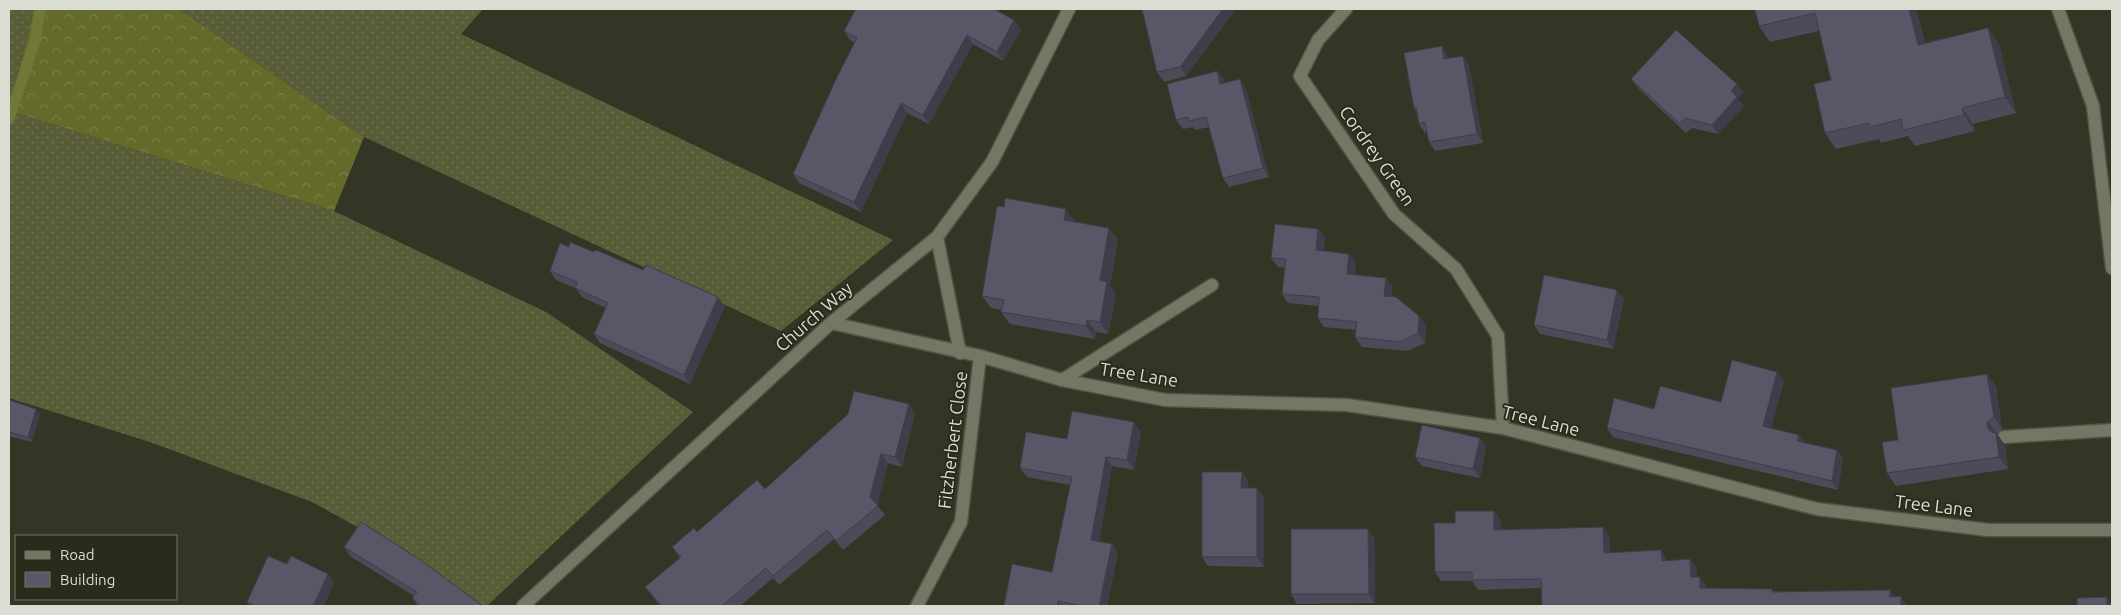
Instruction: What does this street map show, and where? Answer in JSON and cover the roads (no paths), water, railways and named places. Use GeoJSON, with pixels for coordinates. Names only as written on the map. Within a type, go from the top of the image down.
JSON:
{"type":"FeatureCollection","features":[{"type":"Feature","properties":{"kind":"street","name":"Church Way"},"geometry":{"type":"LineString","coordinates":[[524,606],[831,323],[937,237],[992,162],[1069,9]]}},
{"type":"Feature","properties":{"kind":"street","name":"Cordrey Green"},"geometry":{"type":"LineString","coordinates":[[1346,9],[1318,40],[1300,76],[1394,214],[1456,269],[1498,336],[1503,428]]}},
{"type":"Feature","properties":{"kind":"street"},"geometry":{"type":"LineString","coordinates":[[2058,9],[2093,106],[2112,268]]}},
{"type":"Feature","properties":{"kind":"street"},"geometry":{"type":"LineString","coordinates":[[937,237],[960,353]]}},
{"type":"Feature","properties":{"kind":"street"},"geometry":{"type":"LineString","coordinates":[[1062,380],[1212,285]]}},
{"type":"Feature","properties":{"kind":"street","name":"Tree Lane"},"geometry":{"type":"LineString","coordinates":[[831,323],[980,356],[1062,380],[1165,400],[1347,405],[1503,428],[1817,509],[1988,530],[2112,530]]}},
{"type":"Feature","properties":{"kind":"street","name":"Fitzherbert Close"},"geometry":{"type":"LineString","coordinates":[[917,606],[961,522],[980,356]]}},
{"type":"Feature","properties":{"kind":"street"},"geometry":{"type":"LineString","coordinates":[[2004,437],[2112,430]]}},
{"type":"Feature","properties":{"kind":"waterway"},"geometry":{"type":"LineString","coordinates":[[9,119],[35,41],[40,9]]}}]}
